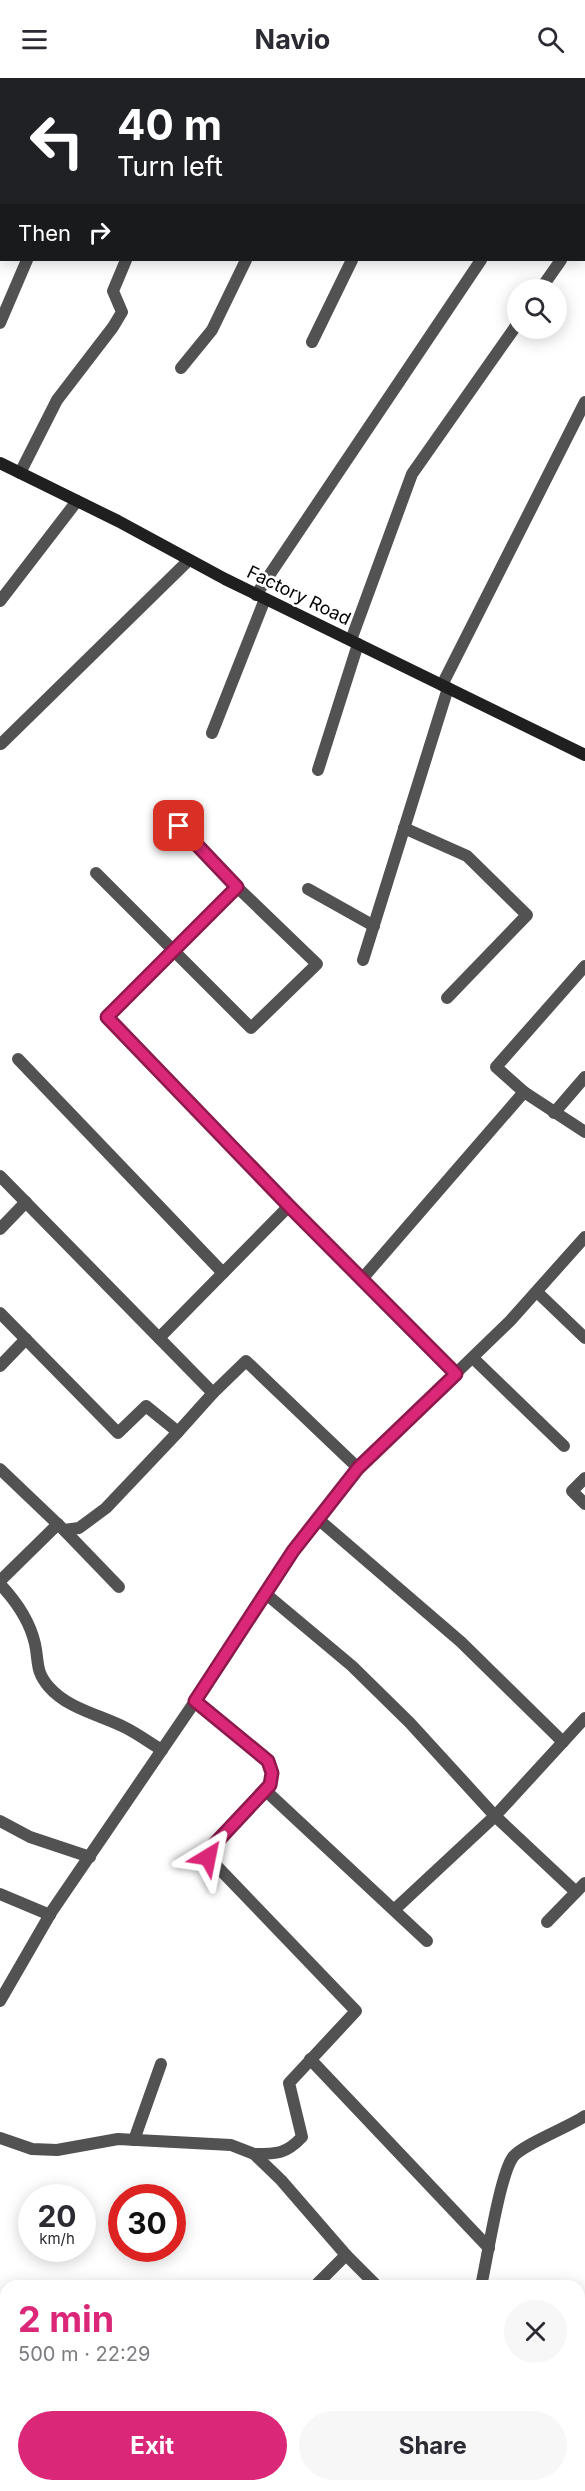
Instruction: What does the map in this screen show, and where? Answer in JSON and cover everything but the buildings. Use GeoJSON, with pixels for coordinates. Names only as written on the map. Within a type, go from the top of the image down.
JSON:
{"type":"FeatureCollection","features":[{"type":"Feature","properties":{"kind":"main road","name":"Factory Road"},"geometry":{"type":"LineString","coordinates":[[0,463],[261,597],[585,755]]}},
{"type":"Feature","properties":{"kind":"street"},"geometry":{"type":"LineString","coordinates":[[0,323],[27,261]]}},
{"type":"Feature","properties":{"kind":"street"},"geometry":{"type":"LineString","coordinates":[[20,473],[57,400],[122,312],[113,291],[126,261]]}},
{"type":"Feature","properties":{"kind":"street"},"geometry":{"type":"LineString","coordinates":[[181,368],[212,330],[246,261]]}},
{"type":"Feature","properties":{"kind":"street"},"geometry":{"type":"LineString","coordinates":[[312,342],[352,261]]}},
{"type":"Feature","properties":{"kind":"street"},"geometry":{"type":"LineString","coordinates":[[212,733],[261,597],[480,261]]}},
{"type":"Feature","properties":{"kind":"street"},"geometry":{"type":"LineString","coordinates":[[548,279],[560,261]]}},
{"type":"Feature","properties":{"kind":"street"},"geometry":{"type":"LineString","coordinates":[[318,770],[354,642],[412,474],[507,339]]}},
{"type":"Feature","properties":{"kind":"street"},"geometry":{"type":"LineString","coordinates":[[363,960],[445,686],[585,402]]}},
{"type":"Feature","properties":{"kind":"street"},"geometry":{"type":"LineString","coordinates":[[0,601],[77,501]]}},
{"type":"Feature","properties":{"kind":"street"},"geometry":{"type":"LineString","coordinates":[[1,744],[189,560]]}},
{"type":"Feature","properties":{"kind":"street"},"geometry":{"type":"LineString","coordinates":[[96,873],[251,1028],[317,964],[237,887],[179,826]]}},
{"type":"Feature","properties":{"kind":"street"},"geometry":{"type":"LineString","coordinates":[[404,828],[467,856],[527,915],[447,998]]}},
{"type":"Feature","properties":{"kind":"street"},"geometry":{"type":"LineString","coordinates":[[237,887],[107,1017],[289,1206],[456,1374]]}},
{"type":"Feature","properties":{"kind":"street"},"geometry":{"type":"LineString","coordinates":[[308,888],[374,927]]}},
{"type":"Feature","properties":{"kind":"street"},"geometry":{"type":"LineString","coordinates":[[585,966],[496,1066],[524,1092],[585,1132]]}},
{"type":"Feature","properties":{"kind":"street"},"geometry":{"type":"LineString","coordinates":[[18,1059],[223,1272]]}},
{"type":"Feature","properties":{"kind":"street"},"geometry":{"type":"LineString","coordinates":[[554,1113],[585,1077]]}},
{"type":"Feature","properties":{"kind":"street"},"geometry":{"type":"LineString","coordinates":[[362,1279],[524,1092]]}},
{"type":"Feature","properties":{"kind":"street"},"geometry":{"type":"LineString","coordinates":[[0,1176],[213,1393]]}},
{"type":"Feature","properties":{"kind":"street"},"geometry":{"type":"LineString","coordinates":[[0,1230],[26,1202]]}},
{"type":"Feature","properties":{"kind":"street"},"geometry":{"type":"LineString","coordinates":[[159,1338],[289,1206]]}},
{"type":"Feature","properties":{"kind":"street"},"geometry":{"type":"LineString","coordinates":[[0,2001],[50,1915],[293,1551],[358,1468],[473,1358],[537,1292],[585,1237]]}},
{"type":"Feature","properties":{"kind":"street"},"geometry":{"type":"LineString","coordinates":[[537,1292],[585,1338]]}},
{"type":"Feature","properties":{"kind":"street"},"geometry":{"type":"LineString","coordinates":[[0,1313],[118,1432],[146,1406],[178,1432]]}},
{"type":"Feature","properties":{"kind":"street"},"geometry":{"type":"LineString","coordinates":[[0,1366],[26,1339]]}},
{"type":"Feature","properties":{"kind":"street"},"geometry":{"type":"LineString","coordinates":[[473,1358],[564,1446]]}},
{"type":"Feature","properties":{"kind":"street"},"geometry":{"type":"LineString","coordinates":[[162,1750],[128,1729],[69,1704],[49,1688],[37,1669],[35,1643],[24,1616],[15,1600],[0,1583],[61,1527],[80,1528],[106,1508],[213,1393],[246,1361],[358,1468]]}},
{"type":"Feature","properties":{"kind":"street"},"geometry":{"type":"LineString","coordinates":[[0,1469],[119,1587]]}},
{"type":"Feature","properties":{"kind":"street"},"geometry":{"type":"LineString","coordinates":[[585,1478],[572,1491],[585,1504]]}},
{"type":"Feature","properties":{"kind":"street"},"geometry":{"type":"LineString","coordinates":[[318,1519],[461,1642],[563,1742]]}},
{"type":"Feature","properties":{"kind":"street"},"geometry":{"type":"LineString","coordinates":[[266,1594],[352,1666],[410,1723],[495,1816],[581,1887],[547,1922]]}},
{"type":"Feature","properties":{"kind":"street"},"geometry":{"type":"LineString","coordinates":[[0,2138],[32,2149],[57,2150],[118,2139],[231,2145],[254,2154],[279,2154],[294,2146],[302,2137],[289,2083],[356,2011],[208,1857],[211,1848],[270,1785],[272,1773],[268,1761],[195,1701]]}},
{"type":"Feature","properties":{"kind":"street"},"geometry":{"type":"LineString","coordinates":[[394,1910],[495,1816],[585,1718]]}},
{"type":"Feature","properties":{"kind":"street"},"geometry":{"type":"LineString","coordinates":[[265,1790],[427,1941]]}},
{"type":"Feature","properties":{"kind":"street"},"geometry":{"type":"LineString","coordinates":[[0,1821],[30,1837],[90,1857]]}},
{"type":"Feature","properties":{"kind":"street"},"geometry":{"type":"LineString","coordinates":[[0,1894],[50,1915]]}},
{"type":"Feature","properties":{"kind":"street"},"geometry":{"type":"LineString","coordinates":[[310,2060],[489,2248]]}},
{"type":"Feature","properties":{"kind":"street"},"geometry":{"type":"LineString","coordinates":[[134,2140],[161,2064]]}},
{"type":"Feature","properties":{"kind":"street"},"geometry":{"type":"LineString","coordinates":[[482,2280],[503,2181],[513,2156],[585,2116]]}},
{"type":"Feature","properties":{"kind":"street"},"geometry":{"type":"LineString","coordinates":[[254,2154],[281,2180],[370,2280]]}},
{"type":"Feature","properties":{"kind":"street"},"geometry":{"type":"LineString","coordinates":[[321,2280],[346,2255]]}},
{"type":"Feature","properties":{"kind":"route"},"geometry":{"type":"LineString","coordinates":[[179,826],[237,887],[107,1017],[289,1206],[456,1374],[358,1468],[293,1551],[195,1701],[268,1761],[272,1773],[270,1785],[211,1848],[208,1857]]}}]}
